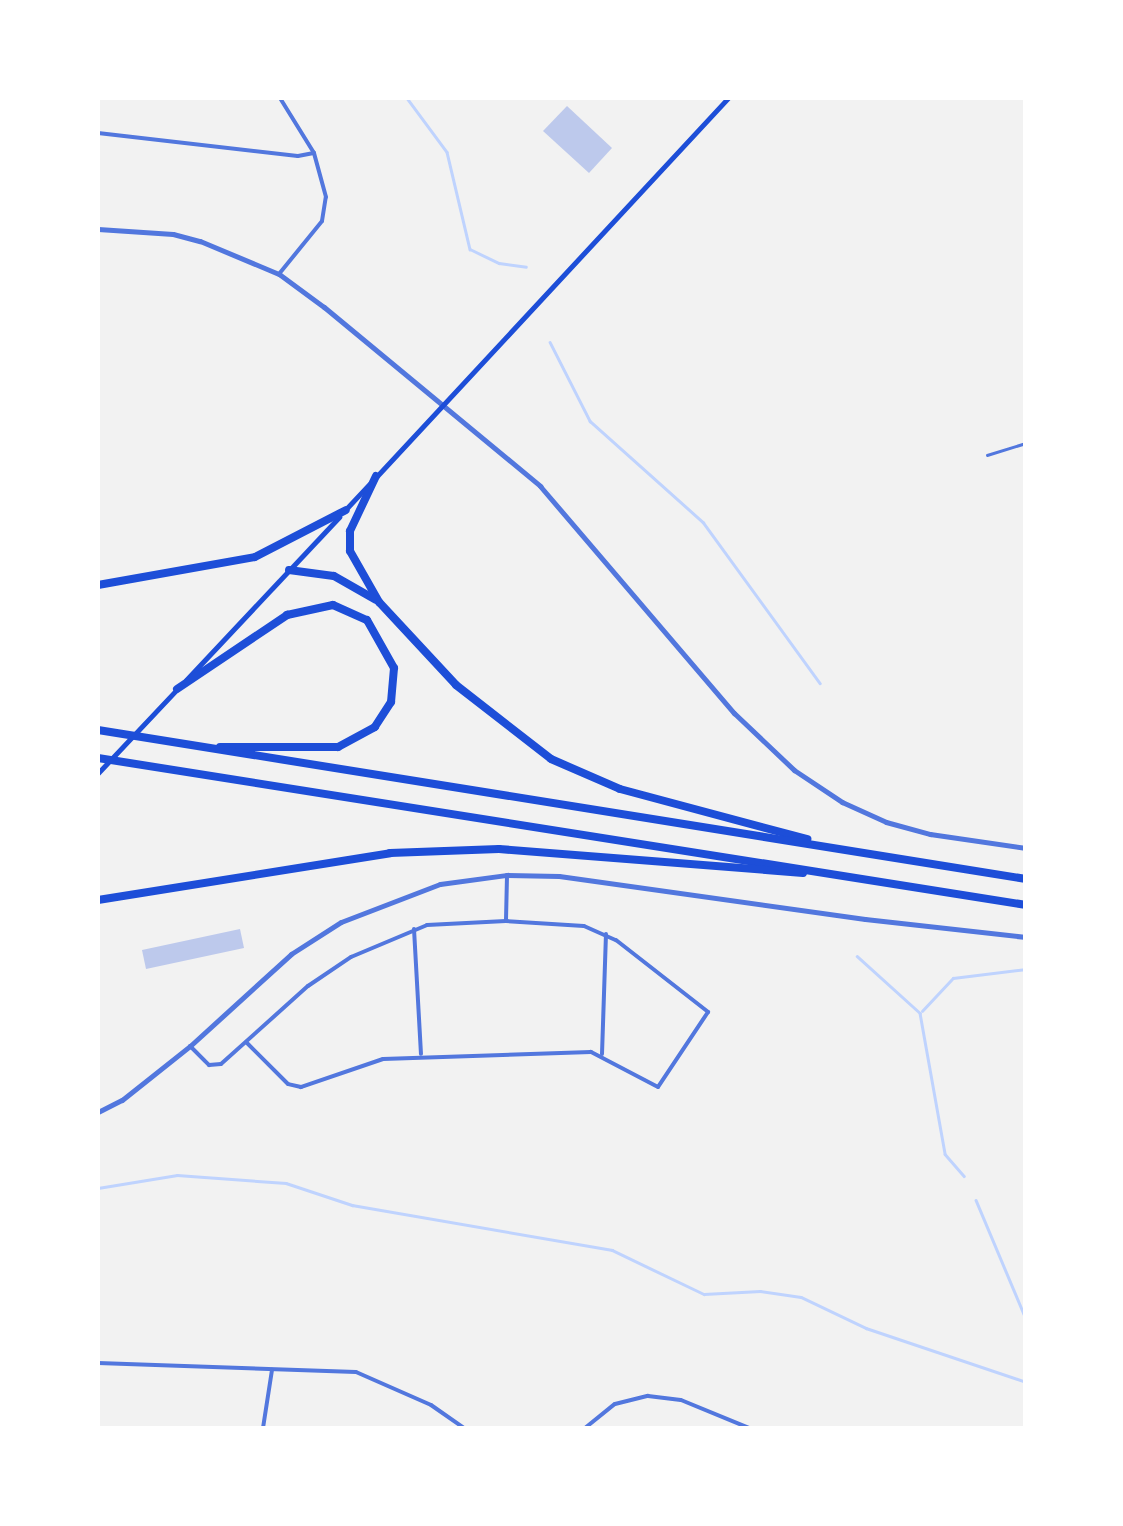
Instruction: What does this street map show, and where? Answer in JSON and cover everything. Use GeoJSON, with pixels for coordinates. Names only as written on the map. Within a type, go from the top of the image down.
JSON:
{"type":"FeatureCollection","features":[{"type":"Feature","properties":{"kind":"highway"},"geometry":{"type":"LineString","coordinates":[[376,476],[350,531],[350,551],[380,602],[456,686],[551,759],[620,790],[845,850]]}},
{"type":"Feature","properties":{"kind":"highway"},"geometry":{"type":"LineString","coordinates":[[98,585],[255,556],[346,510]]}},
{"type":"Feature","properties":{"kind":"highway"},"geometry":{"type":"LineString","coordinates":[[289,570],[334,576],[380,602]]}},
{"type":"Feature","properties":{"kind":"highway"},"geometry":{"type":"LineString","coordinates":[[177,689],[287,615],[333,604],[366,620],[394,668],[391,702],[375,727],[338,747],[197,747]]}},
{"type":"Feature","properties":{"kind":"highway"},"geometry":{"type":"LineString","coordinates":[[98,730],[1026,878]]}},
{"type":"Feature","properties":{"kind":"highway"},"geometry":{"type":"LineString","coordinates":[[98,758],[1026,905]]}},
{"type":"Feature","properties":{"kind":"highway"},"geometry":{"type":"LineString","coordinates":[[98,900],[390,853],[499,850],[848,876]]}},
{"type":"Feature","properties":{"kind":"main road"},"geometry":{"type":"LineString","coordinates":[[98,773],[728,98]]}},
{"type":"Feature","properties":{"kind":"street"},"geometry":{"type":"LineString","coordinates":[[279,274],[322,220],[326,197],[314,153],[280,98]]}},
{"type":"Feature","properties":{"kind":"street"},"geometry":{"type":"LineString","coordinates":[[98,134],[298,156],[314,153]]}},
{"type":"Feature","properties":{"kind":"street"},"geometry":{"type":"LineString","coordinates":[[98,229],[173,234],[238,254],[279,274],[445,402],[540,486],[734,713],[794,770],[842,802],[886,822],[1026,848]]}},
{"type":"Feature","properties":{"kind":"street"},"geometry":{"type":"LineString","coordinates":[[506,921],[507,875]]}},
{"type":"Feature","properties":{"kind":"street"},"geometry":{"type":"LineString","coordinates":[[98,1112],[122,1100],[190,1046],[291,954],[341,922],[440,884],[507,875],[559,876],[866,920],[1026,936]]}},
{"type":"Feature","properties":{"kind":"street"},"geometry":{"type":"LineString","coordinates":[[190,1046],[210,1065],[221,1064],[308,986],[350,957],[414,928],[506,921],[584,926],[606,934],[704,1006],[708,1016],[658,1087],[602,1054],[421,1054],[383,1058],[301,1087],[288,1084],[246,1042]]}},
{"type":"Feature","properties":{"kind":"street"},"geometry":{"type":"LineString","coordinates":[[414,928],[421,1054]]}},
{"type":"Feature","properties":{"kind":"street"},"geometry":{"type":"LineString","coordinates":[[602,1054],[606,934]]}},
{"type":"Feature","properties":{"kind":"street"},"geometry":{"type":"LineString","coordinates":[[98,1363],[366,1374],[431,1405],[464,1428]]}},
{"type":"Feature","properties":{"kind":"street"},"geometry":{"type":"LineString","coordinates":[[264,1428],[272,1370]]}},
{"type":"Feature","properties":{"kind":"street"},"geometry":{"type":"LineString","coordinates":[[585,1428],[615,1404],[648,1396],[681,1400],[750,1428]]}},
{"type":"Feature","properties":{"kind":"lane"},"geometry":{"type":"LineString","coordinates":[[987,455],[1026,443]]}},
{"type":"Feature","properties":{"kind":"building"},"geometry":{"type":"Polygon","coordinates":[[[567,106],[612,148],[589,173],[543,131],[567,106]]]}},
{"type":"Feature","properties":{"kind":"building"},"geometry":{"type":"Polygon","coordinates":[[[240,929],[244,948],[146,969],[142,950],[240,929]]]}},
{"type":"Feature","properties":{"kind":"waterway"},"geometry":{"type":"LineString","coordinates":[[407,98],[447,152],[470,249],[499,263],[526,267]]}},
{"type":"Feature","properties":{"kind":"waterway"},"geometry":{"type":"LineString","coordinates":[[550,342],[590,421],[703,522],[820,683]]}},
{"type":"Feature","properties":{"kind":"waterway"},"geometry":{"type":"LineString","coordinates":[[857,956],[920,1013],[945,1154],[964,1176]]}},
{"type":"Feature","properties":{"kind":"waterway"},"geometry":{"type":"LineString","coordinates":[[922,1011],[953,978],[1026,969]]}},
{"type":"Feature","properties":{"kind":"waterway"},"geometry":{"type":"LineString","coordinates":[[98,1188],[177,1175],[286,1183],[352,1205],[612,1250],[704,1294],[760,1291],[801,1297],[866,1328],[1026,1382]]}},
{"type":"Feature","properties":{"kind":"waterway"},"geometry":{"type":"LineString","coordinates":[[976,1200],[1026,1319]]}}]}
